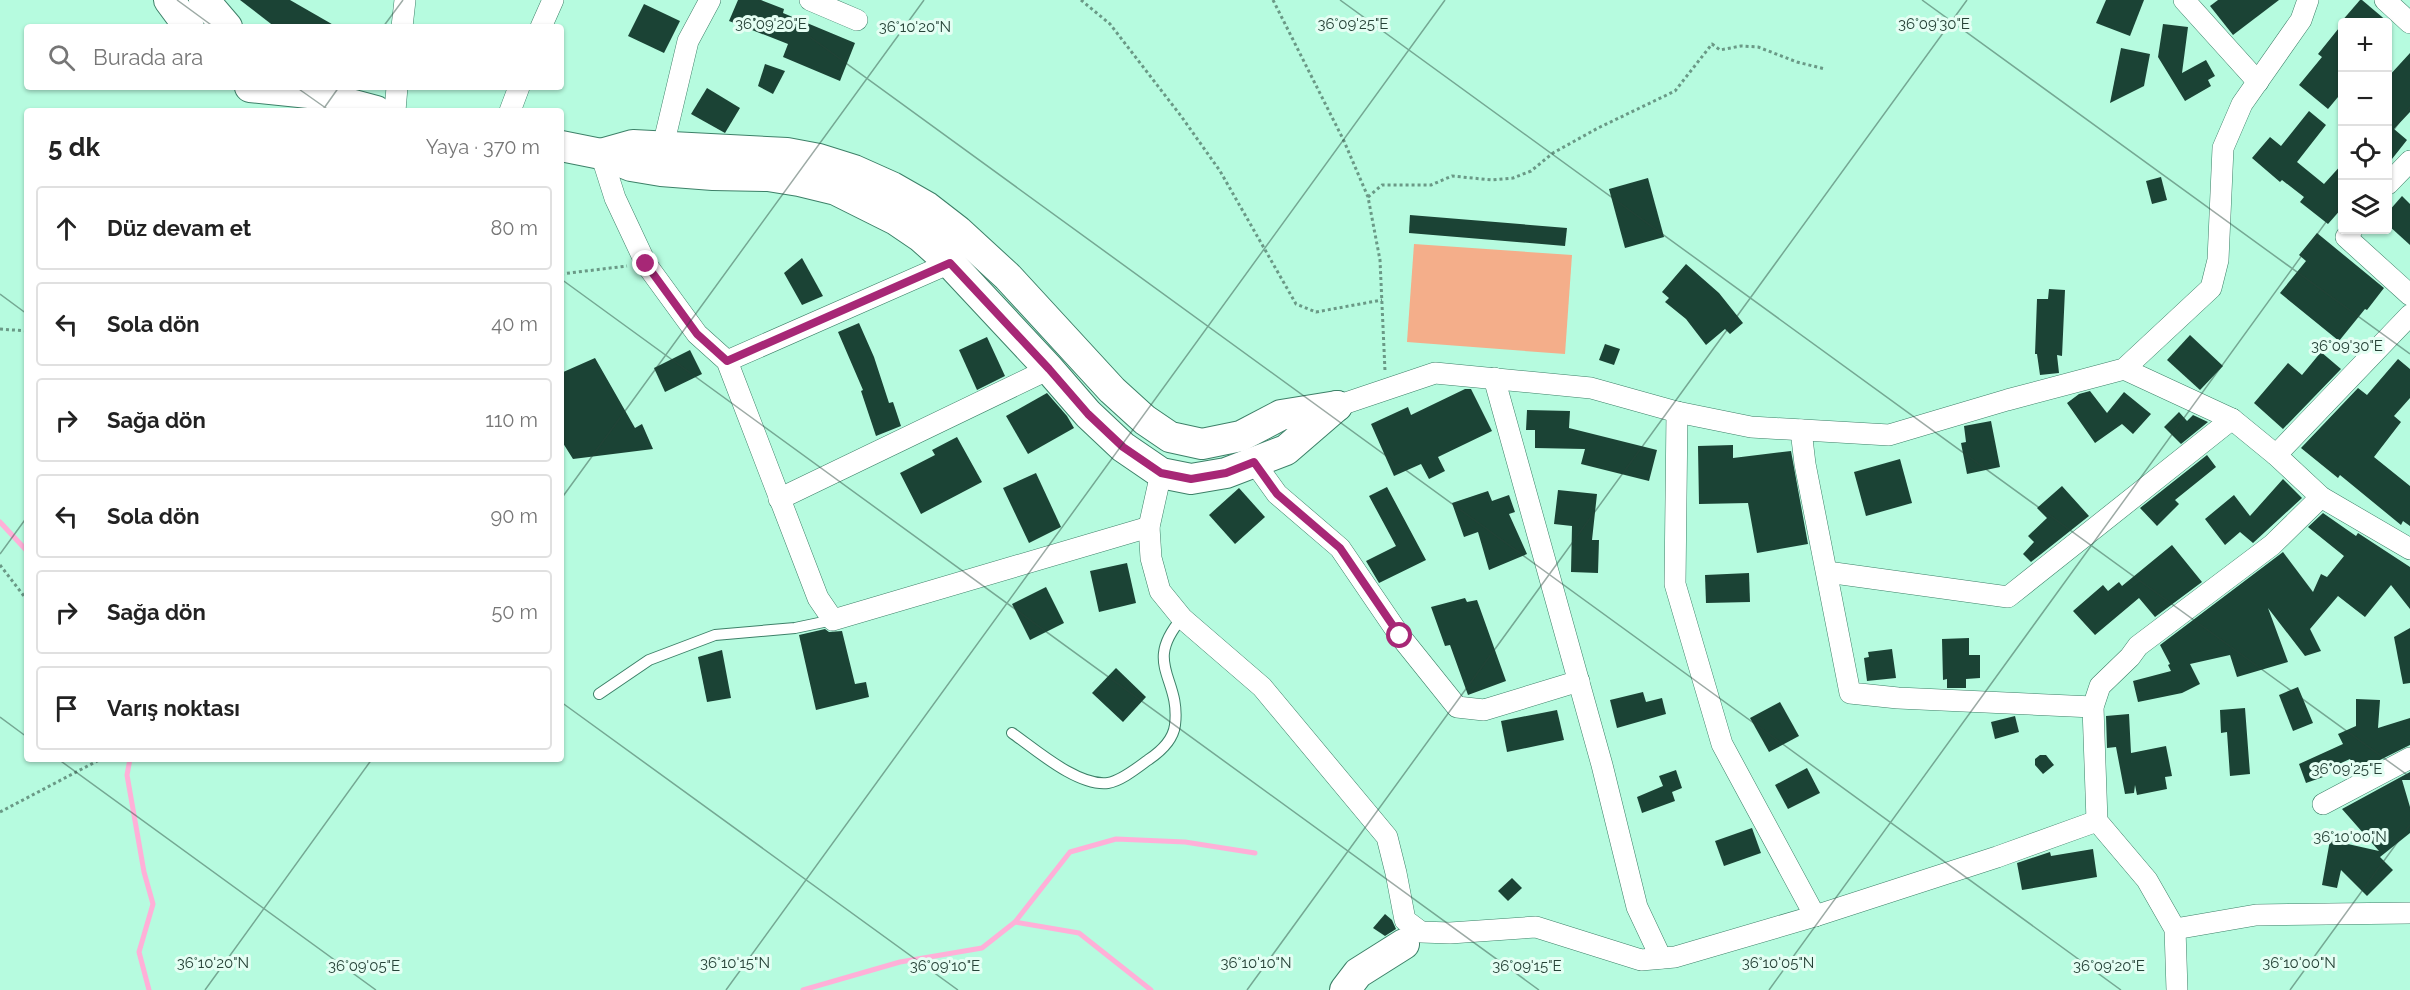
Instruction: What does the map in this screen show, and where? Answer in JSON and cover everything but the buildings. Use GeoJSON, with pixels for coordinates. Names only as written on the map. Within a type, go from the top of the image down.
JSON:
{"type":"FeatureCollection","features":[{"type":"Feature","properties":{"kind":"street"},"geometry":{"type":"LineString","coordinates":[[169,0],[187,24]]}},
{"type":"Feature","properties":{"kind":"street"},"geometry":{"type":"LineString","coordinates":[[204,0],[224,24]]}},
{"type":"Feature","properties":{"kind":"street"},"geometry":{"type":"LineString","coordinates":[[402,24],[405,0]]}},
{"type":"Feature","properties":{"kind":"street"},"geometry":{"type":"LineString","coordinates":[[542,24],[553,0]]}},
{"type":"Feature","properties":{"kind":"street"},"geometry":{"type":"LineString","coordinates":[[662,159],[688,41],[710,0]]}},
{"type":"Feature","properties":{"kind":"street"},"geometry":{"type":"LineString","coordinates":[[810,0],[857,20]]}},
{"type":"Feature","properties":{"kind":"street"},"geometry":{"type":"LineString","coordinates":[[2184,0],[2258,82]]}},
{"type":"Feature","properties":{"kind":"street"},"geometry":{"type":"LineString","coordinates":[[564,147],[601,154],[631,166],[662,159],[787,153],[819,159],[854,170],[892,187],[927,207],[958,231],[1008,277],[1112,390],[1145,420],[1170,437],[1202,444],[1242,436],[1281,415],[1336,406],[1435,373],[1591,388],[1677,412],[1751,427],[1889,435],[2124,369],[2211,288],[2218,260],[2223,148],[2241,104],[2301,20],[2308,0]]}},
{"type":"Feature","properties":{"kind":"street"},"geometry":{"type":"LineString","coordinates":[[2385,0],[2410,23]]}},
{"type":"Feature","properties":{"kind":"street"},"geometry":{"type":"LineString","coordinates":[[305,90],[366,108]]}},
{"type":"Feature","properties":{"kind":"street"},"geometry":{"type":"LineString","coordinates":[[395,108],[397,90]]}},
{"type":"Feature","properties":{"kind":"street"},"geometry":{"type":"LineString","coordinates":[[511,108],[518,90]]}},
{"type":"Feature","properties":{"kind":"street"},"geometry":{"type":"LineString","coordinates":[[601,154],[615,198],[646,264],[697,334],[727,361],[818,598],[833,620],[1149,527]]}},
{"type":"Feature","properties":{"kind":"street"},"geometry":{"type":"LineString","coordinates":[[662,159],[713,175],[768,176],[836,190],[896,220],[921,237],[950,263],[1088,414],[1123,447],[1161,473],[1191,479],[1226,473],[1286,450],[1336,406]]}},
{"type":"Feature","properties":{"kind":"street"},"geometry":{"type":"LineString","coordinates":[[2392,180],[2410,160]]}},
{"type":"Feature","properties":{"kind":"street"},"geometry":{"type":"LineString","coordinates":[[2349,234],[2346,237],[2410,295]]}},
{"type":"Feature","properties":{"kind":"street"},"geometry":{"type":"LineString","coordinates":[[727,361],[950,263]]}},
{"type":"Feature","properties":{"kind":"street"},"geometry":{"type":"LineString","coordinates":[[2276,455],[2410,315]]}},
{"type":"Feature","properties":{"kind":"street"},"geometry":{"type":"LineString","coordinates":[[779,499],[1049,369]]}},
{"type":"Feature","properties":{"kind":"street"},"geometry":{"type":"LineString","coordinates":[[2124,369],[2232,419],[2276,455],[2321,497],[2410,549]]}},
{"type":"Feature","properties":{"kind":"street"},"geometry":{"type":"LineString","coordinates":[[1494,378],[1602,765],[1637,908],[1661,958]]}},
{"type":"Feature","properties":{"kind":"street"},"geometry":{"type":"LineString","coordinates":[[1677,412],[1675,584],[1722,744],[1815,916]]}},
{"type":"Feature","properties":{"kind":"street"},"geometry":{"type":"LineString","coordinates":[[1827,572],[2008,597],[2232,419]]}},
{"type":"Feature","properties":{"kind":"street"},"geometry":{"type":"LineString","coordinates":[[1801,430],[1851,693],[1898,698],[2094,707]]}},
{"type":"Feature","properties":{"kind":"street"},"geometry":{"type":"LineString","coordinates":[[1254,462],[1277,494],[1340,548],[1400,636],[1457,707],[1484,710],[1579,681]]}},
{"type":"Feature","properties":{"kind":"street"},"geometry":{"type":"LineString","coordinates":[[1161,473],[1149,527],[1151,558],[1160,591],[1182,618],[1262,687],[1387,837],[1410,932]]}},
{"type":"Feature","properties":{"kind":"street"},"geometry":{"type":"LineString","coordinates":[[2177,990],[2175,929],[2147,880],[2097,821],[2094,707],[2100,686],[2130,657],[2138,645],[2272,545],[2321,497]]}},
{"type":"Feature","properties":{"kind":"street"},"geometry":{"type":"LineString","coordinates":[[2323,804],[2410,758]]}},
{"type":"Feature","properties":{"kind":"street"},"geometry":{"type":"LineString","coordinates":[[1345,990],[1358,973],[1410,932],[1450,933],[1536,927],[1641,960],[1676,957],[1815,916],[1996,857],[2097,821]]}},
{"type":"Feature","properties":{"kind":"street"},"geometry":{"type":"LineString","coordinates":[[2175,929],[2256,915],[2410,913]]}},
{"type":"Feature","properties":{"kind":"lane"},"geometry":{"type":"LineString","coordinates":[[1012,733],[1058,766],[1085,780],[1108,783],[1136,769],[1164,749],[1175,726],[1172,691],[1162,651],[1168,634],[1182,618]]}},
{"type":"Feature","properties":{"kind":"lane"},"geometry":{"type":"LineString","coordinates":[[598,694],[649,660],[714,635],[795,628],[833,620]]}},
{"type":"Feature","properties":{"kind":"path"},"geometry":{"type":"LineString","coordinates":[[1081,0],[1110,24],[1220,171],[1296,304],[1317,312],[1382,300]]}},
{"type":"Feature","properties":{"kind":"path"},"geometry":{"type":"LineString","coordinates":[[1273,0],[1344,141],[1368,197],[1380,260],[1386,389]]}},
{"type":"Feature","properties":{"kind":"path"},"geometry":{"type":"LineString","coordinates":[[1368,197],[1382,185],[1431,185],[1452,176],[1492,180],[1513,178],[1530,171],[1553,153],[1598,128],[1675,91],[1712,44],[1720,50],[1741,46],[1758,47],[1797,62],[1825,69]]}},
{"type":"Feature","properties":{"kind":"path"},"geometry":{"type":"LineString","coordinates":[[564,274],[646,264]]}},
{"type":"Feature","properties":{"kind":"path"},"geometry":{"type":"LineString","coordinates":[[0,329],[24,331]]}},
{"type":"Feature","properties":{"kind":"path"},"geometry":{"type":"LineString","coordinates":[[0,565],[24,596]]}},
{"type":"Feature","properties":{"kind":"path"},"geometry":{"type":"LineString","coordinates":[[0,812],[95,762]]}},
{"type":"Feature","properties":{"kind":"shaded area"},"geometry":{"type":"Polygon","coordinates":[[[1414,244],[1572,255],[1565,354],[1407,342],[1414,244]]]}},
{"type":"Feature","properties":{"kind":"waterway"},"geometry":{"type":"LineString","coordinates":[[0,522],[24,548]]}},
{"type":"Feature","properties":{"kind":"waterway"},"geometry":{"type":"LineString","coordinates":[[129,762],[127,775],[144,872],[153,904],[139,952],[149,990]]}},
{"type":"Feature","properties":{"kind":"waterway"},"geometry":{"type":"LineString","coordinates":[[803,990],[900,962],[982,948],[1015,922],[1070,852],[1116,839],[1185,842],[1255,853]]}},
{"type":"Feature","properties":{"kind":"waterway"},"geometry":{"type":"LineString","coordinates":[[1015,922],[1079,933],[1151,990]]}},
{"type":"Feature","properties":{"kind":"route"},"geometry":{"type":"LineString","coordinates":[[646,264],[697,334],[727,361],[950,263],[1088,414],[1123,447],[1161,473],[1191,479],[1226,473],[1254,462],[1277,494],[1340,548],[1400,636]]}}]}
